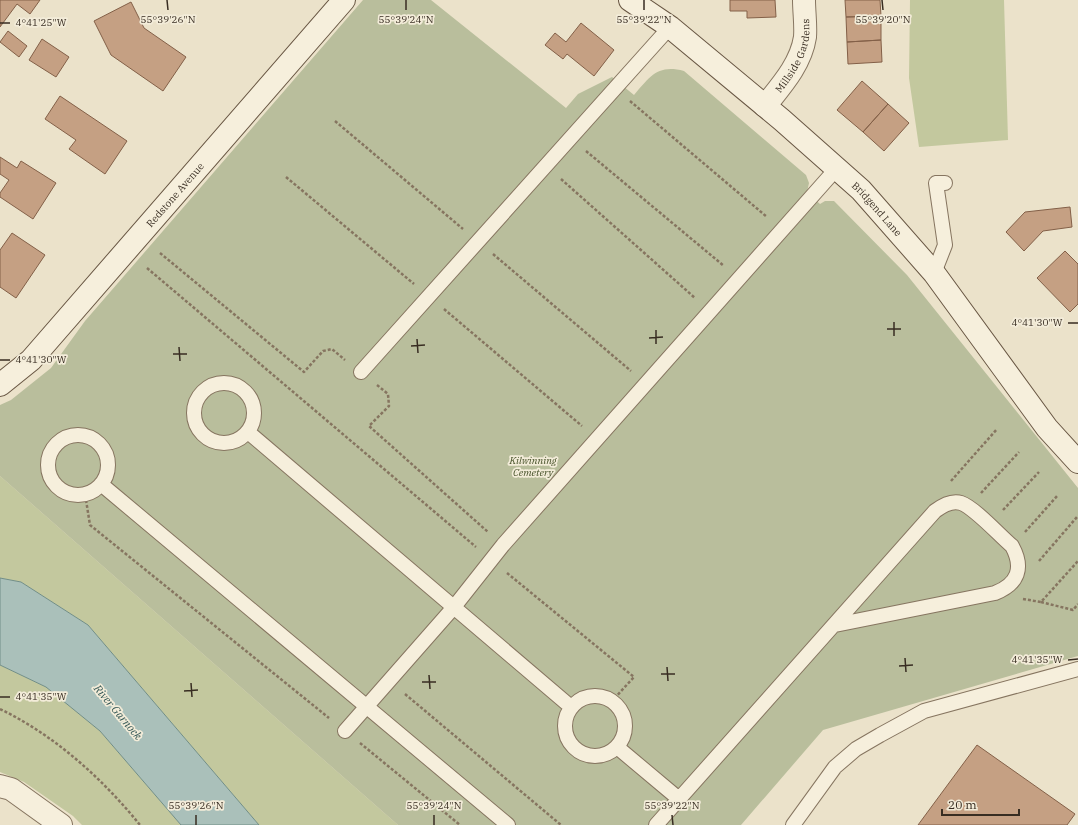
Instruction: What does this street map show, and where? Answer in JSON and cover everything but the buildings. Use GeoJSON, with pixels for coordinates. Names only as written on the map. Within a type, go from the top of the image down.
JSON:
{"type":"FeatureCollection","features":[{"type":"Feature","properties":{"kind":"street","name":"Redstone Avenue"},"geometry":{"type":"LineString","coordinates":[[0,385],[32,360],[344,0]]}},
{"type":"Feature","properties":{"kind":"street","name":"Bridgend Lane"},"geometry":{"type":"LineString","coordinates":[[630,0],[670,27],[765,106],[861,190],[934,273],[1047,428],[1078,462]]}},
{"type":"Feature","properties":{"kind":"street","name":"Millside Gardens"},"geometry":{"type":"LineString","coordinates":[[765,106],[796,66],[802,51],[805,37],[804,0]]}},
{"type":"Feature","properties":{"kind":"street"},"geometry":{"type":"LineString","coordinates":[[0,786],[11,790],[61,825]]}},
{"type":"Feature","properties":{"kind":"lane"},"geometry":{"type":"LineString","coordinates":[[361,372],[670,27]]}},
{"type":"Feature","properties":{"kind":"lane"},"geometry":{"type":"LineString","coordinates":[[345,731],[365,706],[454,607],[503,546],[837,168]]}},
{"type":"Feature","properties":{"kind":"lane"},"geometry":{"type":"LineString","coordinates":[[934,273],[945,244],[936,183],[945,183]]}},
{"type":"Feature","properties":{"kind":"lane"},"geometry":{"type":"LineString","coordinates":[[219,383],[229,383],[239,387],[247,394],[253,403],[253,423],[248,432],[241,439],[232,443],[222,444],[213,442],[204,437],[198,430],[194,421],[195,406],[201,393],[209,387],[219,383]]}},
{"type":"Feature","properties":{"kind":"lane"},"geometry":{"type":"LineString","coordinates":[[248,432],[571,707]]}},
{"type":"Feature","properties":{"kind":"lane"},"geometry":{"type":"LineString","coordinates":[[73,435],[83,435],[93,438],[101,445],[106,454],[108,464],[107,475],[94,491],[86,495],[76,496],[62,491],[52,481],[48,472],[47,462],[50,453],[55,445],[63,438],[73,435]]}},
{"type":"Feature","properties":{"kind":"lane"},"geometry":{"type":"LineString","coordinates":[[101,484],[508,825]]}},
{"type":"Feature","properties":{"kind":"lane"},"geometry":{"type":"LineString","coordinates":[[656,825],[935,511],[944,504],[961,503],[968,507],[1012,546],[1016,554],[1018,564],[1016,575],[1010,586],[995,593],[834,625]]}},
{"type":"Feature","properties":{"kind":"lane"},"geometry":{"type":"LineString","coordinates":[[793,825],[835,767],[856,749],[880,735],[924,711],[1078,669]]}},
{"type":"Feature","properties":{"kind":"lane"},"geometry":{"type":"LineString","coordinates":[[592,695],[603,696],[612,701],[619,708],[624,717],[625,728],[623,738],[617,746],[605,754],[591,756],[581,753],[573,748],[567,740],[564,730],[564,721],[571,707],[582,698],[592,695]]}},
{"type":"Feature","properties":{"kind":"lane"},"geometry":{"type":"LineString","coordinates":[[617,746],[679,799]]}},
{"type":"Feature","properties":{"kind":"path"},"geometry":{"type":"LineString","coordinates":[[614,88],[782,230]]}},
{"type":"Feature","properties":{"kind":"path"},"geometry":{"type":"LineString","coordinates":[[571,137],[739,279]]}},
{"type":"Feature","properties":{"kind":"path"},"geometry":{"type":"LineString","coordinates":[[546,165],[710,311]]}},
{"type":"Feature","properties":{"kind":"path"},"geometry":{"type":"LineString","coordinates":[[160,253],[304,372],[323,351],[332,349],[388,394],[389,406],[369,426],[503,546]]}},
{"type":"Feature","properties":{"kind":"path"},"geometry":{"type":"LineString","coordinates":[[147,268],[491,560],[634,676],[612,701]]}},
{"type":"Feature","properties":{"kind":"path"},"geometry":{"type":"LineString","coordinates":[[952,503],[951,481],[997,429]]}},
{"type":"Feature","properties":{"kind":"path"},"geometry":{"type":"LineString","coordinates":[[968,507],[1018,452]]}},
{"type":"Feature","properties":{"kind":"path"},"geometry":{"type":"LineString","coordinates":[[989,525],[1039,472]]}},
{"type":"Feature","properties":{"kind":"path"},"geometry":{"type":"LineString","coordinates":[[86,495],[90,525],[460,825]]}},
{"type":"Feature","properties":{"kind":"path"},"geometry":{"type":"LineString","coordinates":[[1012,546],[1058,495]]}},
{"type":"Feature","properties":{"kind":"path"},"geometry":{"type":"LineString","coordinates":[[1016,575],[1026,576],[1077,518]]}},
{"type":"Feature","properties":{"kind":"path"},"geometry":{"type":"LineString","coordinates":[[1041,602],[1078,561]]}},
{"type":"Feature","properties":{"kind":"path"},"geometry":{"type":"LineString","coordinates":[[1006,588],[1014,597],[1073,610],[1078,604]]}},
{"type":"Feature","properties":{"kind":"path"},"geometry":{"type":"LineString","coordinates":[[388,680],[561,825]]}},
{"type":"Feature","properties":{"kind":"path"},"geometry":{"type":"LineString","coordinates":[[0,709],[21,719],[76,760],[126,809],[140,825]]}},
{"type":"Feature","properties":{"kind":"green space","name":"Kilwinning Cemetery"},"geometry":{"type":"Polygon","coordinates":[[[363,0],[431,0],[566,108],[578,94],[612,77],[634,95],[650,78],[661,71],[675,69],[684,71],[806,175],[809,183],[807,192],[820,204],[825,201],[834,201],[907,275],[1078,488],[1078,656],[823,730],[741,825],[398,825],[0,476],[0,405],[11,400],[51,368],[85,321],[363,0]]]}},
{"type":"Feature","properties":{"kind":"green space"},"geometry":{"type":"Polygon","coordinates":[[[910,0],[1004,0],[1008,140],[919,147],[909,78],[910,0]]]}},
{"type":"Feature","properties":{"kind":"green space"},"geometry":{"type":"Polygon","coordinates":[[[0,476],[398,825],[259,825],[88,625],[21,582],[0,578],[0,476]]]}},
{"type":"Feature","properties":{"kind":"green space"},"geometry":{"type":"Polygon","coordinates":[[[0,665],[46,687],[100,731],[181,825],[82,825],[73,816],[24,782],[0,772],[0,665]]]}},
{"type":"Feature","properties":{"kind":"water","name":"River Garnock"},"geometry":{"type":"Polygon","coordinates":[[[0,578],[21,582],[88,625],[259,825],[181,825],[100,731],[46,687],[0,665],[0,578]]]}}]}
